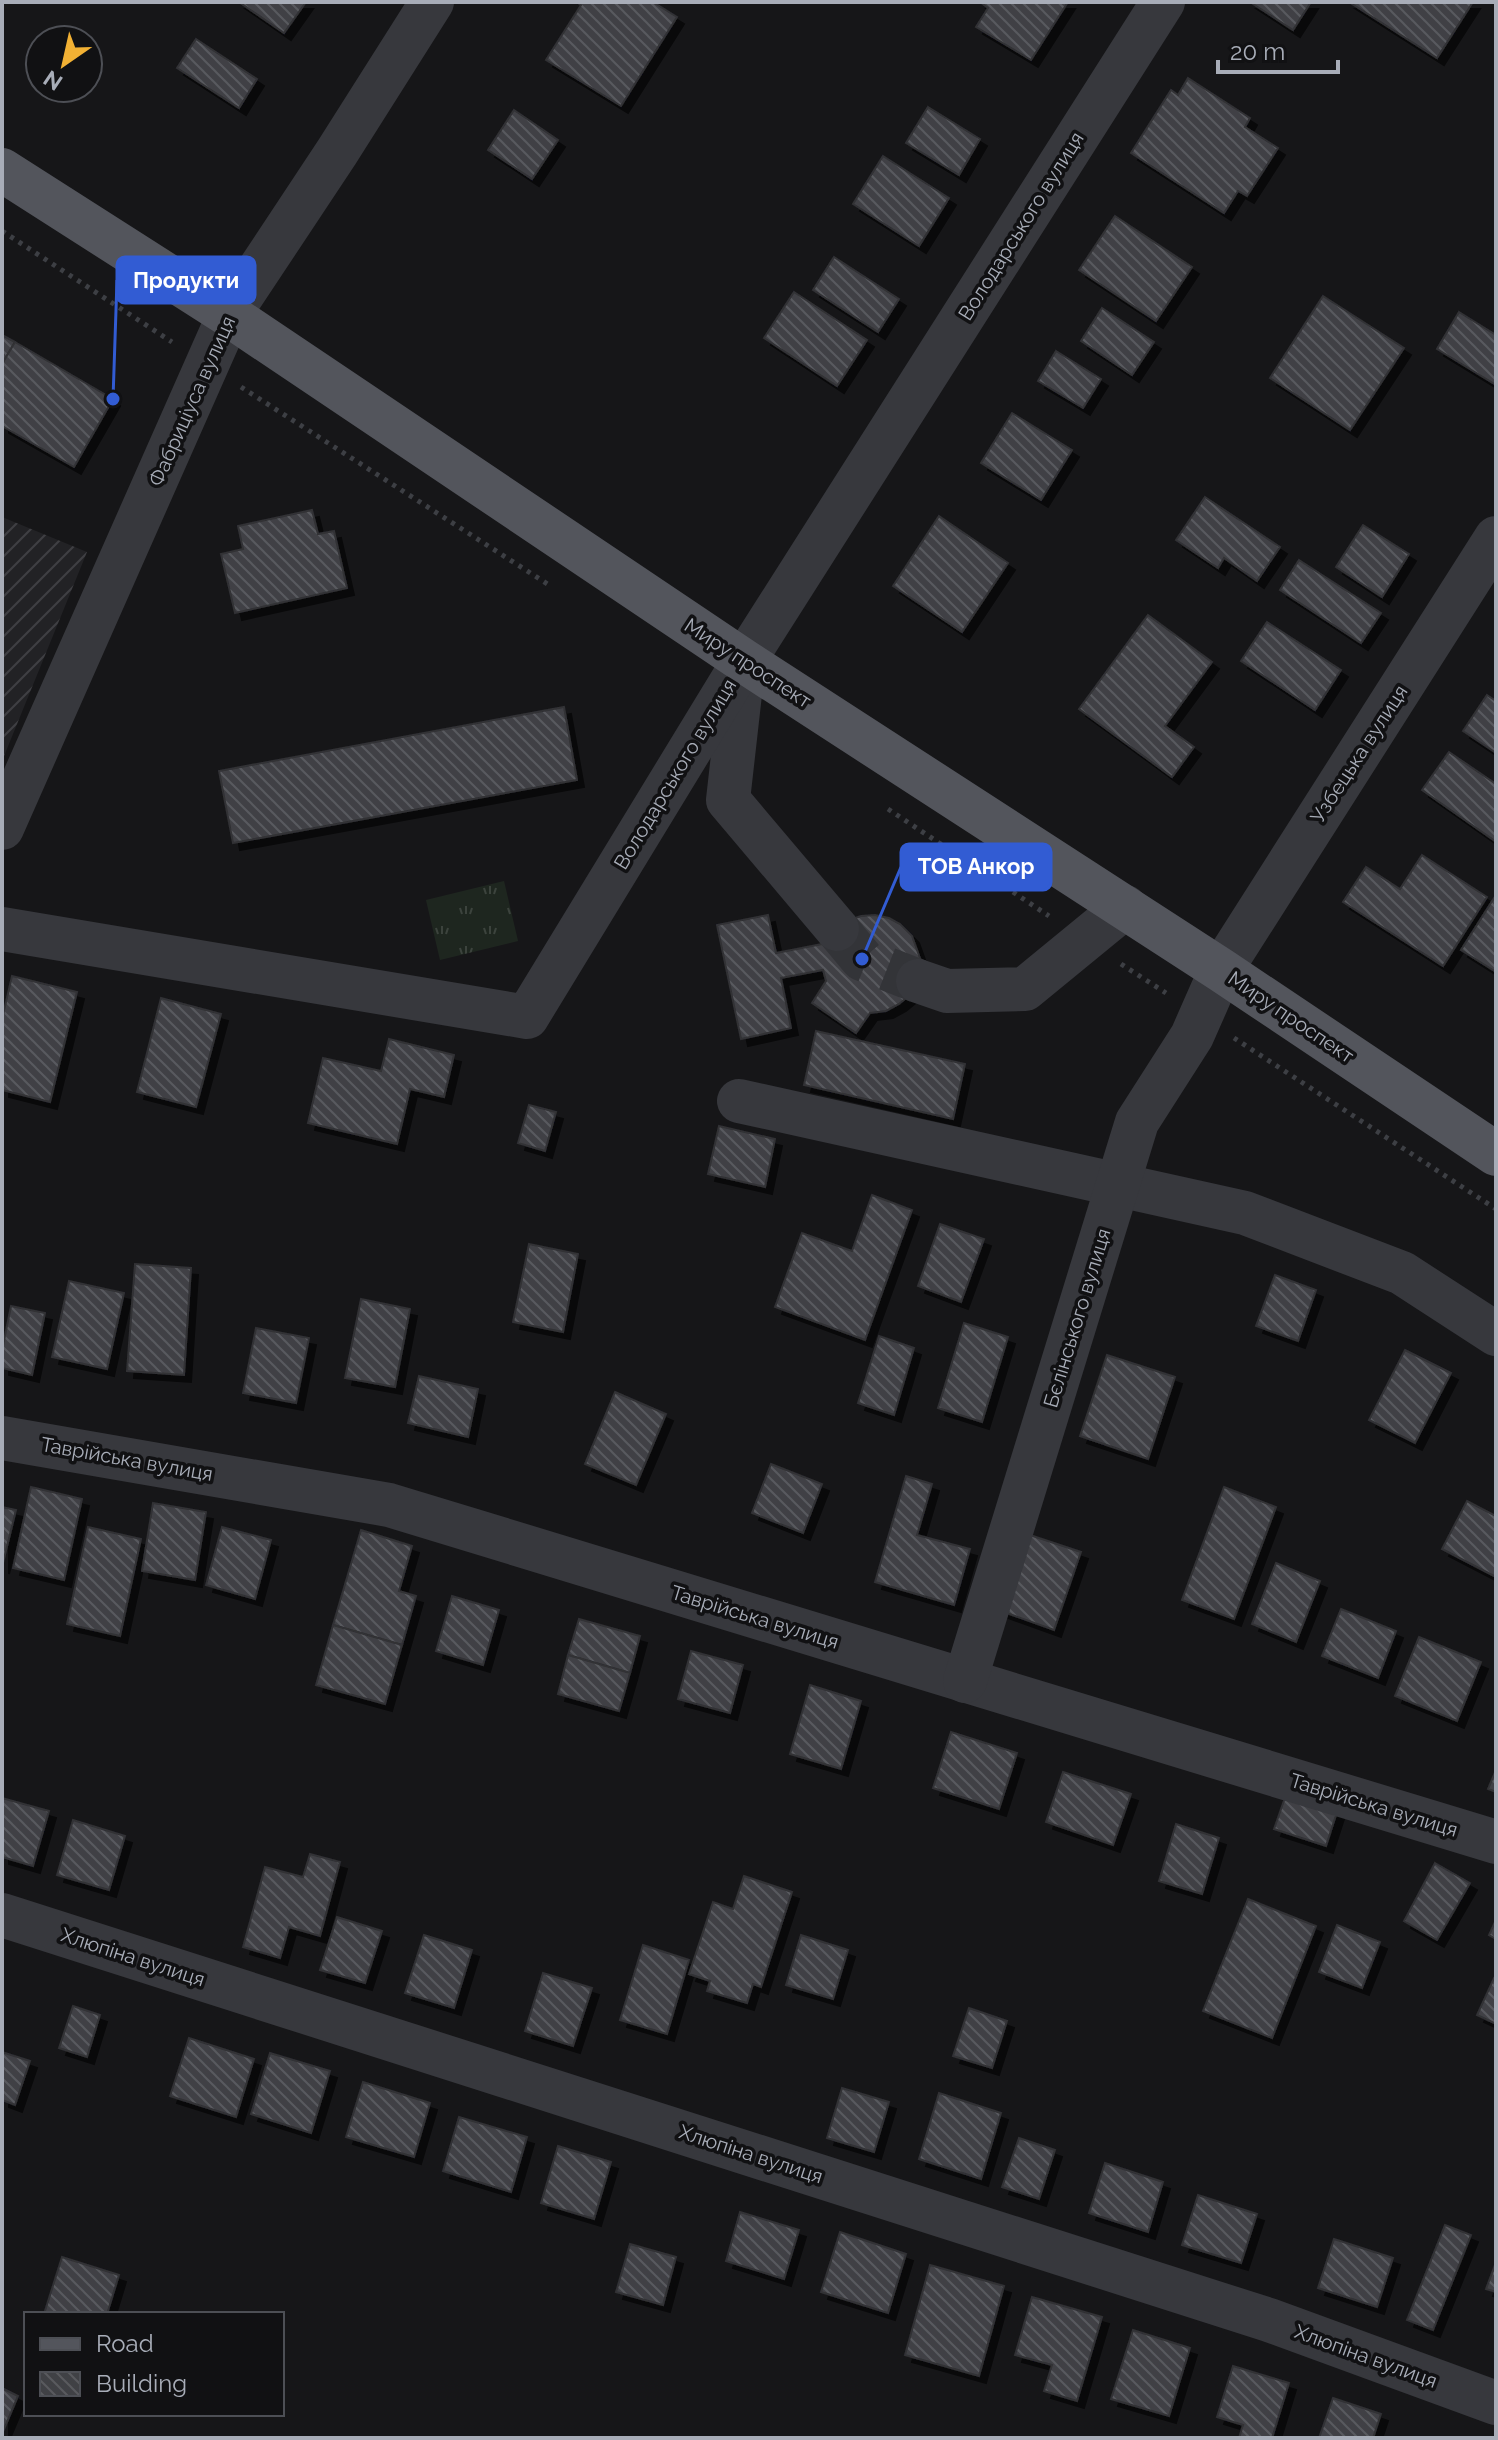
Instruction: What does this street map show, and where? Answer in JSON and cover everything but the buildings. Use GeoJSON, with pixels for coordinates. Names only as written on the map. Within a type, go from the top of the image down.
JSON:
{"type":"FeatureCollection","features":[{"type":"Feature","properties":{"kind":"main road","name":"Миру проспект"},"geometry":{"type":"LineString","coordinates":[[2,170],[229,315],[744,661],[1125,907],[1496,1154]]}},
{"type":"Feature","properties":{"kind":"street","name":"Фабриціуса вулиця"},"geometry":{"type":"LineString","coordinates":[[2,828],[229,315],[432,2]]}},
{"type":"Feature","properties":{"kind":"street","name":"Володарського вулиця"},"geometry":{"type":"LineString","coordinates":[[2,929],[527,1017],[744,661],[1163,2]]}},
{"type":"Feature","properties":{"kind":"street","name":"Узбецька вулиця"},"geometry":{"type":"LineString","coordinates":[[1221,970],[1496,538]]}},
{"type":"Feature","properties":{"kind":"street"},"geometry":{"type":"LineString","coordinates":[[744,661],[728,800],[837,929]]}},
{"type":"Feature","properties":{"kind":"street"},"geometry":{"type":"LineString","coordinates":[[918,981],[947,991],[1025,989],[1125,907]]}},
{"type":"Feature","properties":{"kind":"street","name":"Бєлінського вулиця"},"geometry":{"type":"LineString","coordinates":[[965,1681],[1137,1122],[1192,1036],[1221,970]]}},
{"type":"Feature","properties":{"kind":"street"},"geometry":{"type":"LineString","coordinates":[[739,1101],[1245,1213],[1402,1273],[1496,1334]]}},
{"type":"Feature","properties":{"kind":"street","name":"Таврійська вулиця"},"geometry":{"type":"LineString","coordinates":[[2,1438],[389,1505],[1496,1842]]}},
{"type":"Feature","properties":{"kind":"street","name":"Хлюпіна вулиця"},"geometry":{"type":"LineString","coordinates":[[2,1915],[1269,2320],[1496,2403]]}},
{"type":"Feature","properties":{"kind":"shaded area"},"geometry":{"type":"Polygon","coordinates":[[[2,517],[87,552],[2,761],[2,517]]]}},
{"type":"Feature","properties":{"kind":"green space"},"geometry":{"type":"Polygon","coordinates":[[[504,881],[518,941],[440,960],[426,900],[504,881]]]}},
{"type":"Feature","properties":{"kind":"tunnel"},"geometry":{"type":"LineString","coordinates":[[837,929],[862,959],[918,981]]}},
{"type":"Feature","properties":{"kind":"place","name":"Продукти"},"geometry":{"type":"Point","coordinates":[113,399]}},
{"type":"Feature","properties":{"kind":"place","name":"ТОВ Анкор"},"geometry":{"type":"Point","coordinates":[862,959]}}]}
